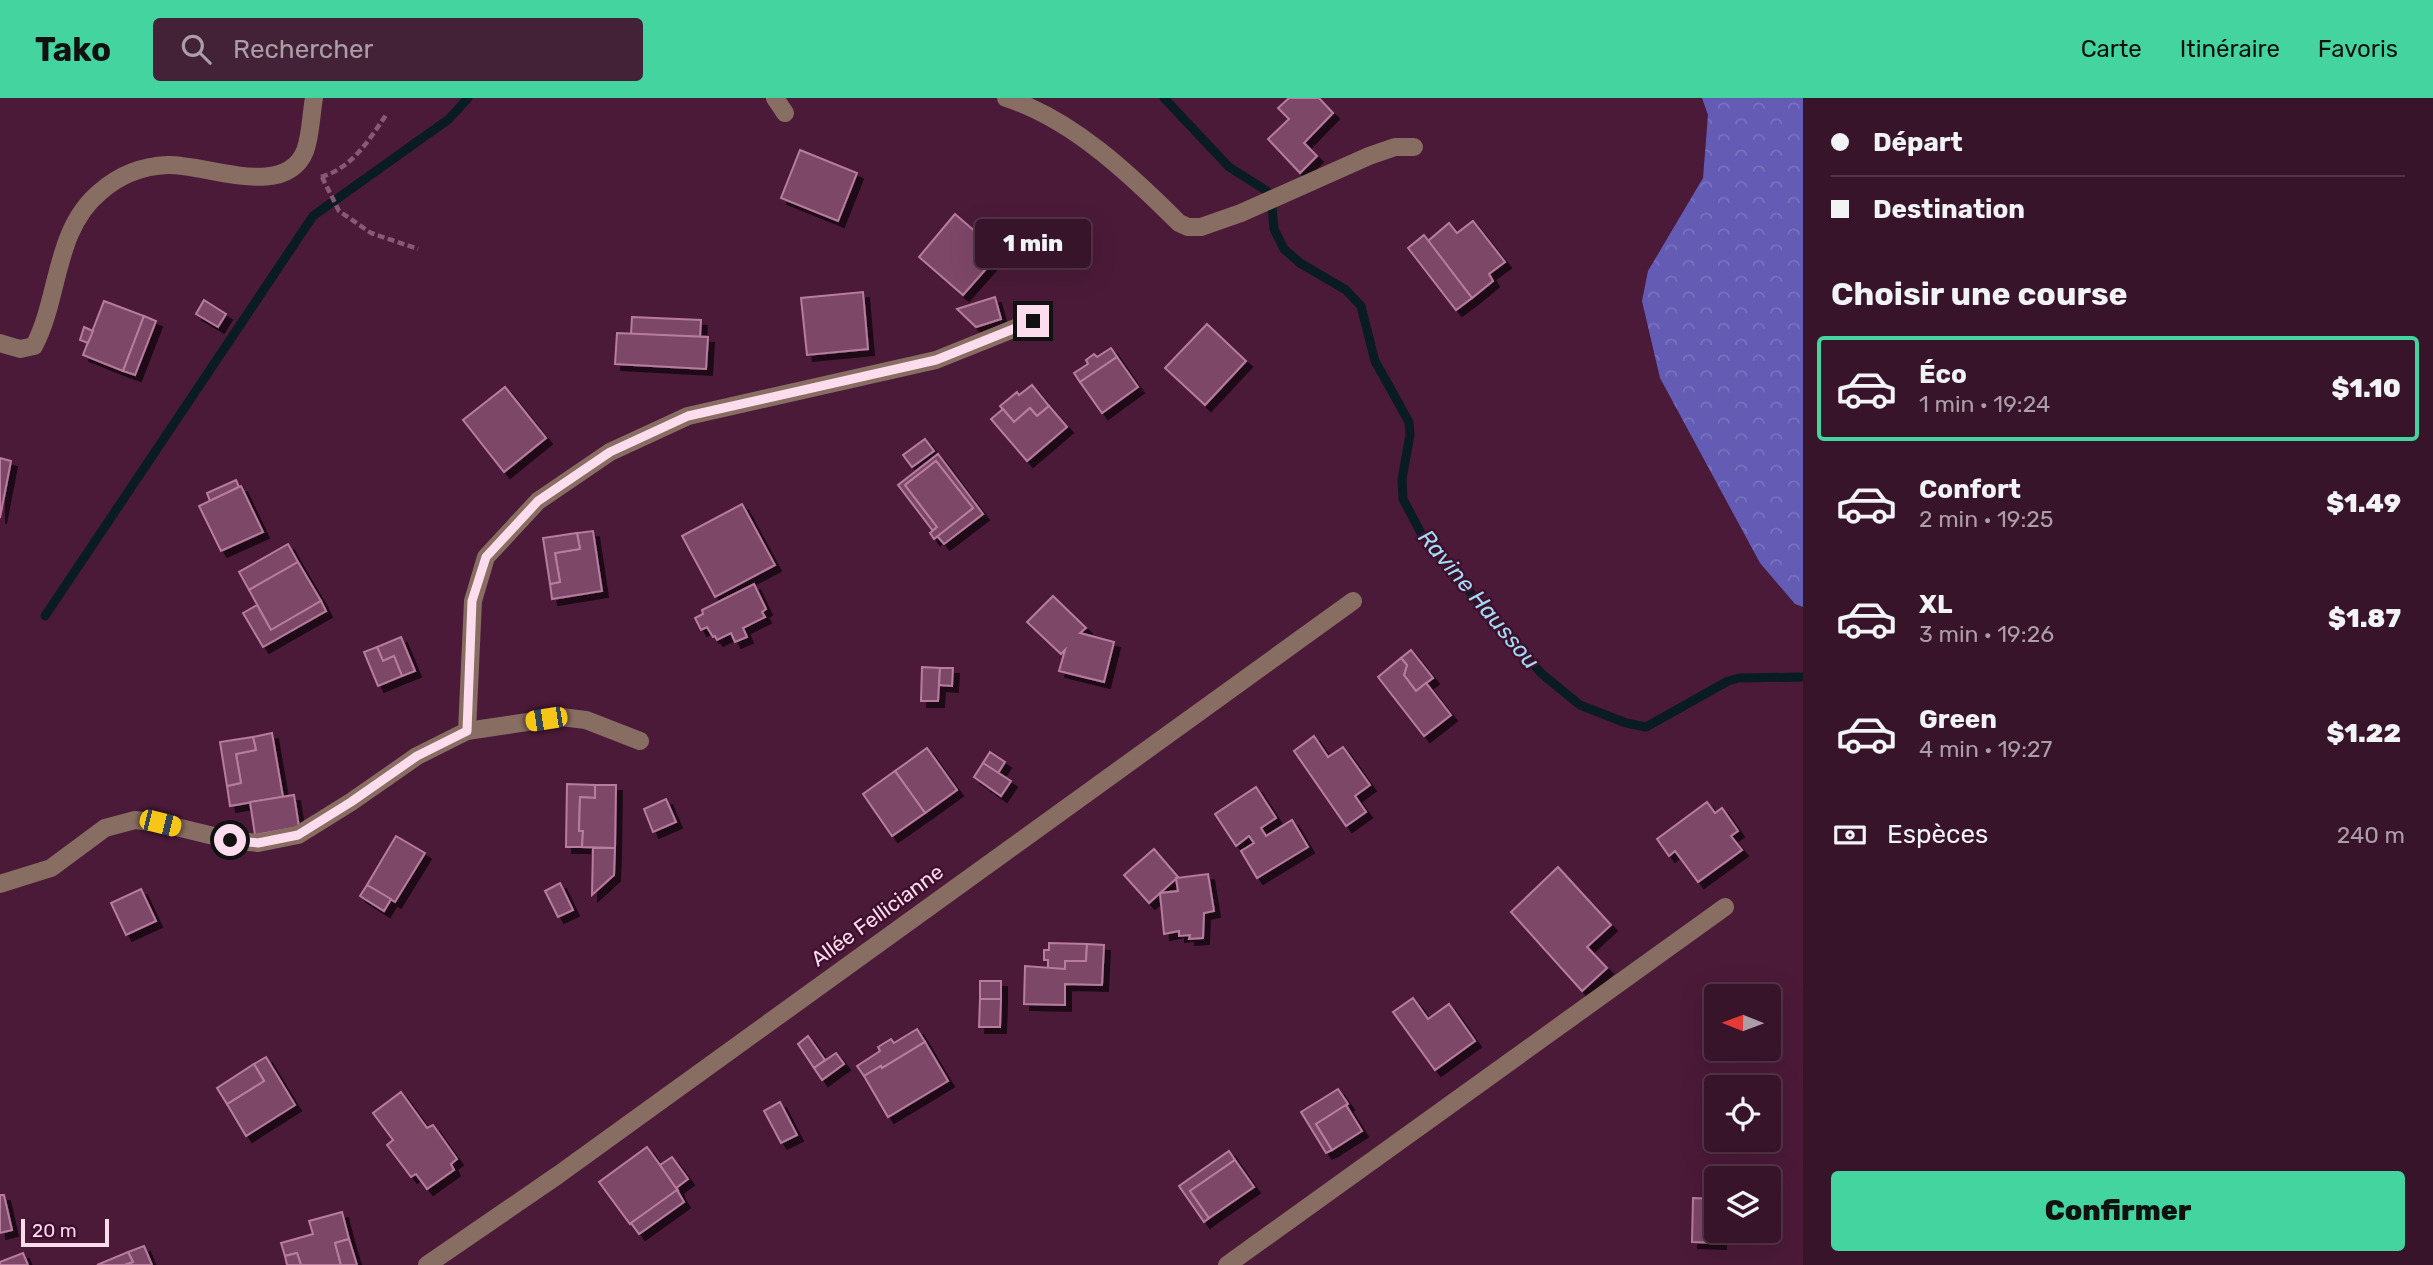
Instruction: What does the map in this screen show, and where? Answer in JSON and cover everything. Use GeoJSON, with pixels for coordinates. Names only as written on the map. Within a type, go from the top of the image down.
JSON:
{"type":"FeatureCollection","features":[{"type":"Feature","properties":{"kind":"street"},"geometry":{"type":"LineString","coordinates":[[0,343],[20,349],[34,346],[45,326],[73,225],[98,192],[131,171],[168,165],[249,176],[274,176],[291,170],[305,151],[314,98]]}},
{"type":"Feature","properties":{"kind":"street"},"geometry":{"type":"LineString","coordinates":[[1006,98],[1070,129],[1133,177],[1179,223],[1188,227],[1201,227],[1241,214],[1369,156],[1395,147],[1414,147]]}},
{"type":"Feature","properties":{"kind":"street"},"geometry":{"type":"LineString","coordinates":[[467,731],[472,601],[486,557],[538,501],[610,452],[688,416],[936,360],[1033,321]]}},
{"type":"Feature","properties":{"kind":"street","name":"Allée Fellicianne"},"geometry":{"type":"LineString","coordinates":[[427,1265],[558,1175],[1353,601]]}},
{"type":"Feature","properties":{"kind":"street"},"geometry":{"type":"LineString","coordinates":[[0,884],[51,868],[105,828],[135,820],[258,843],[298,835],[417,756],[467,731],[561,717],[586,720],[640,741]]}},
{"type":"Feature","properties":{"kind":"street"},"geometry":{"type":"LineString","coordinates":[[1227,1265],[1725,907]]}},
{"type":"Feature","properties":{"kind":"path"},"geometry":{"type":"LineString","coordinates":[[291,170],[311,180],[328,175],[359,154],[386,115]]}},
{"type":"Feature","properties":{"kind":"path"},"geometry":{"type":"LineString","coordinates":[[322,177],[339,211],[371,233],[418,249]]}},
{"type":"Feature","properties":{"kind":"green space"},"geometry":{"type":"Polygon","coordinates":[[[1702,98],[1803,98],[1803,607],[1795,604],[1760,563],[1660,378],[1642,301],[1648,271],[1703,178],[1708,115],[1702,98]]]}},
{"type":"Feature","properties":{"kind":"building"},"geometry":{"type":"Polygon","coordinates":[[[1289,98],[1319,98],[1333,113],[1304,143],[1317,156],[1300,173],[1268,139],[1289,119],[1278,108],[1289,98]]]}},
{"type":"Feature","properties":{"kind":"building"},"geometry":{"type":"Polygon","coordinates":[[[800,150],[857,173],[838,221],[781,198],[800,150]]]}},
{"type":"Feature","properties":{"kind":"building"},"geometry":{"type":"Polygon","coordinates":[[[955,214],[1000,253],[963,295],[919,257],[955,214]]]}},
{"type":"Feature","properties":{"kind":"building"},"geometry":{"type":"Polygon","coordinates":[[[1473,221],[1505,262],[1489,274],[1493,281],[1472,298],[1428,241],[1449,223],[1457,233],[1473,221]]]}},
{"type":"Feature","properties":{"kind":"building"},"geometry":{"type":"Polygon","coordinates":[[[1424,235],[1472,298],[1456,310],[1408,248],[1424,235]]]}},
{"type":"Feature","properties":{"kind":"building"},"geometry":{"type":"Polygon","coordinates":[[[863,292],[868,349],[807,355],[801,298],[863,292]]]}},
{"type":"Feature","properties":{"kind":"building"},"geometry":{"type":"Polygon","coordinates":[[[995,297],[1001,319],[976,327],[957,309],[995,297]]]}},
{"type":"Feature","properties":{"kind":"building"},"geometry":{"type":"Polygon","coordinates":[[[204,300],[226,314],[218,327],[196,314],[204,300]]]}},
{"type":"Feature","properties":{"kind":"building"},"geometry":{"type":"Polygon","coordinates":[[[104,301],[144,316],[123,371],[83,355],[104,301]]]}},
{"type":"Feature","properties":{"kind":"building"},"geometry":{"type":"Polygon","coordinates":[[[144,316],[156,321],[135,375],[123,371],[144,316]]]}},
{"type":"Feature","properties":{"kind":"building"},"geometry":{"type":"Polygon","coordinates":[[[632,317],[701,320],[700,337],[631,334],[632,317]]]}},
{"type":"Feature","properties":{"kind":"building"},"geometry":{"type":"Polygon","coordinates":[[[1207,324],[1246,361],[1205,405],[1165,368],[1207,324]]]}},
{"type":"Feature","properties":{"kind":"building"},"geometry":{"type":"Polygon","coordinates":[[[84,327],[93,331],[88,343],[80,340],[84,327]]]}},
{"type":"Feature","properties":{"kind":"building"},"geometry":{"type":"Polygon","coordinates":[[[617,333],[708,337],[706,369],[615,364],[617,333]]]}},
{"type":"Feature","properties":{"kind":"building"},"geometry":{"type":"Polygon","coordinates":[[[1111,348],[1117,357],[1080,382],[1074,373],[1088,364],[1086,360],[1094,354],[1097,357],[1111,348]]]}},
{"type":"Feature","properties":{"kind":"building"},"geometry":{"type":"Polygon","coordinates":[[[1117,357],[1138,387],[1102,413],[1080,382],[1117,357]]]}},
{"type":"Feature","properties":{"kind":"building"},"geometry":{"type":"Polygon","coordinates":[[[1032,385],[1049,406],[1037,416],[1030,408],[1014,422],[1000,406],[1017,392],[1019,395],[1032,385]]]}},
{"type":"Feature","properties":{"kind":"building"},"geometry":{"type":"Polygon","coordinates":[[[505,387],[546,438],[504,472],[463,420],[505,387]]]}},
{"type":"Feature","properties":{"kind":"building"},"geometry":{"type":"Polygon","coordinates":[[[1049,406],[1067,427],[1027,461],[991,419],[1003,409],[1014,422],[1030,408],[1037,416],[1049,406]]]}},
{"type":"Feature","properties":{"kind":"building"},"geometry":{"type":"Polygon","coordinates":[[[925,439],[934,451],[912,467],[903,455],[925,439]]]}},
{"type":"Feature","properties":{"kind":"building"},"geometry":{"type":"Polygon","coordinates":[[[938,454],[983,514],[944,544],[937,536],[973,508],[936,461],[905,485],[937,527],[933,531],[898,485],[938,454]]]}},
{"type":"Feature","properties":{"kind":"building"},"geometry":{"type":"Polygon","coordinates":[[[0,458],[11,461],[0,518],[0,458]]]}},
{"type":"Feature","properties":{"kind":"building"},"geometry":{"type":"Polygon","coordinates":[[[936,461],[973,508],[934,539],[930,533],[937,527],[905,485],[936,461]]]}},
{"type":"Feature","properties":{"kind":"building"},"geometry":{"type":"Polygon","coordinates":[[[236,480],[239,487],[210,501],[207,493],[236,480]]]}},
{"type":"Feature","properties":{"kind":"building"},"geometry":{"type":"Polygon","coordinates":[[[241,486],[263,532],[221,551],[199,506],[241,486]]]}},
{"type":"Feature","properties":{"kind":"building"},"geometry":{"type":"Polygon","coordinates":[[[742,504],[775,565],[715,597],[682,536],[742,504]]]}},
{"type":"Feature","properties":{"kind":"building"},"geometry":{"type":"Polygon","coordinates":[[[593,531],[602,591],[552,599],[550,584],[560,582],[555,553],[580,549],[577,533],[593,531]]]}},
{"type":"Feature","properties":{"kind":"building"},"geometry":{"type":"Polygon","coordinates":[[[577,533],[580,549],[555,553],[560,582],[550,584],[543,538],[577,533]]]}},
{"type":"Feature","properties":{"kind":"building"},"geometry":{"type":"Polygon","coordinates":[[[288,544],[298,562],[249,590],[239,572],[288,544]]]}},
{"type":"Feature","properties":{"kind":"building"},"geometry":{"type":"Polygon","coordinates":[[[298,562],[321,601],[271,630],[249,590],[298,562]]]}},
{"type":"Feature","properties":{"kind":"building"},"geometry":{"type":"Polygon","coordinates":[[[754,584],[766,609],[762,612],[765,617],[743,628],[747,637],[735,642],[731,633],[717,640],[707,627],[701,630],[695,618],[703,614],[702,610],[754,584]]]}},
{"type":"Feature","properties":{"kind":"building"},"geometry":{"type":"Polygon","coordinates":[[[1053,596],[1086,628],[1080,633],[1114,642],[1104,682],[1059,671],[1065,650],[1061,654],[1027,622],[1053,596]]]}},
{"type":"Feature","properties":{"kind":"building"},"geometry":{"type":"Polygon","coordinates":[[[321,601],[326,611],[263,647],[243,613],[257,605],[271,630],[321,601]]]}},
{"type":"Feature","properties":{"kind":"building"},"geometry":{"type":"Polygon","coordinates":[[[401,637],[415,671],[402,676],[394,656],[383,661],[377,647],[401,637]]]}},
{"type":"Feature","properties":{"kind":"building"},"geometry":{"type":"Polygon","coordinates":[[[377,647],[383,661],[394,656],[402,676],[378,686],[364,652],[377,647]]]}},
{"type":"Feature","properties":{"kind":"building"},"geometry":{"type":"Polygon","coordinates":[[[1411,650],[1433,678],[1416,691],[1404,675],[1407,665],[1401,658],[1411,650]]]}},
{"type":"Feature","properties":{"kind":"building"},"geometry":{"type":"Polygon","coordinates":[[[1401,658],[1407,665],[1404,675],[1416,691],[1426,683],[1451,715],[1424,736],[1378,677],[1401,658]]]}},
{"type":"Feature","properties":{"kind":"building"},"geometry":{"type":"Polygon","coordinates":[[[922,667],[940,668],[938,701],[921,701],[922,667]]]}},
{"type":"Feature","properties":{"kind":"building"},"geometry":{"type":"Polygon","coordinates":[[[940,668],[953,668],[952,686],[939,685],[940,668]]]}},
{"type":"Feature","properties":{"kind":"building"},"geometry":{"type":"Polygon","coordinates":[[[272,733],[283,797],[230,806],[227,786],[241,783],[236,754],[256,750],[253,737],[272,733]]]}},
{"type":"Feature","properties":{"kind":"building"},"geometry":{"type":"Polygon","coordinates":[[[1314,736],[1328,757],[1343,747],[1370,785],[1355,796],[1366,812],[1346,826],[1294,751],[1314,736]]]}},
{"type":"Feature","properties":{"kind":"building"},"geometry":{"type":"Polygon","coordinates":[[[253,737],[256,750],[236,754],[241,783],[227,786],[220,742],[253,737]]]}},
{"type":"Feature","properties":{"kind":"building"},"geometry":{"type":"Polygon","coordinates":[[[927,748],[957,790],[925,813],[895,771],[927,748]]]}},
{"type":"Feature","properties":{"kind":"building"},"geometry":{"type":"Polygon","coordinates":[[[990,752],[1005,762],[998,773],[983,763],[990,752]]]}},
{"type":"Feature","properties":{"kind":"building"},"geometry":{"type":"Polygon","coordinates":[[[983,763],[1011,781],[1001,796],[974,777],[983,763]]]}},
{"type":"Feature","properties":{"kind":"building"},"geometry":{"type":"Polygon","coordinates":[[[895,771],[925,813],[892,836],[863,794],[895,771]]]}},
{"type":"Feature","properties":{"kind":"building"},"geometry":{"type":"Polygon","coordinates":[[[567,784],[595,785],[595,798],[580,797],[579,831],[583,831],[582,847],[566,847],[567,784]]]}},
{"type":"Feature","properties":{"kind":"building"},"geometry":{"type":"Polygon","coordinates":[[[595,785],[616,785],[615,848],[582,847],[583,831],[579,831],[580,797],[595,798],[595,785]]]}},
{"type":"Feature","properties":{"kind":"building"},"geometry":{"type":"Polygon","coordinates":[[[1256,787],[1276,818],[1261,828],[1266,836],[1292,820],[1308,847],[1257,878],[1241,851],[1254,843],[1249,836],[1236,846],[1215,814],[1256,787]]]}},
{"type":"Feature","properties":{"kind":"building"},"geometry":{"type":"Polygon","coordinates":[[[294,795],[299,827],[255,835],[250,802],[294,795]]]}},
{"type":"Feature","properties":{"kind":"building"},"geometry":{"type":"Polygon","coordinates":[[[666,799],[676,822],[653,832],[644,809],[666,799]]]}},
{"type":"Feature","properties":{"kind":"building"},"geometry":{"type":"Polygon","coordinates":[[[1707,802],[1715,813],[1722,808],[1738,831],[1731,836],[1742,850],[1698,882],[1675,851],[1669,856],[1657,839],[1707,802]]]}},
{"type":"Feature","properties":{"kind":"building"},"geometry":{"type":"Polygon","coordinates":[[[396,836],[425,853],[395,902],[367,885],[396,836]]]}},
{"type":"Feature","properties":{"kind":"building"},"geometry":{"type":"Polygon","coordinates":[[[593,848],[615,848],[614,875],[592,895],[593,848]]]}},
{"type":"Feature","properties":{"kind":"building"},"geometry":{"type":"Polygon","coordinates":[[[1154,849],[1178,877],[1149,903],[1124,875],[1154,849]]]}},
{"type":"Feature","properties":{"kind":"building"},"geometry":{"type":"Polygon","coordinates":[[[1558,867],[1611,925],[1587,947],[1607,968],[1582,991],[1511,912],[1558,867]]]}},
{"type":"Feature","properties":{"kind":"building"},"geometry":{"type":"Polygon","coordinates":[[[1208,874],[1214,911],[1204,913],[1203,938],[1189,939],[1190,935],[1179,936],[1179,931],[1164,934],[1160,893],[1178,891],[1176,878],[1208,874]]]}},
{"type":"Feature","properties":{"kind":"building"},"geometry":{"type":"Polygon","coordinates":[[[560,883],[573,910],[558,917],[545,891],[560,883]]]}},
{"type":"Feature","properties":{"kind":"building"},"geometry":{"type":"Polygon","coordinates":[[[367,885],[391,899],[384,911],[360,896],[367,885]]]}},
{"type":"Feature","properties":{"kind":"building"},"geometry":{"type":"Polygon","coordinates":[[[141,889],[156,921],[126,935],[111,903],[141,889]]]}},
{"type":"Feature","properties":{"kind":"building"},"geometry":{"type":"Polygon","coordinates":[[[1049,943],[1087,944],[1086,961],[1065,961],[1065,969],[1048,969],[1044,950],[1049,950],[1049,943]]]}},
{"type":"Feature","properties":{"kind":"building"},"geometry":{"type":"Polygon","coordinates":[[[1087,944],[1104,945],[1102,985],[1065,984],[1065,1005],[1024,1004],[1025,966],[1065,969],[1065,961],[1086,961],[1087,944]]]}},
{"type":"Feature","properties":{"kind":"building"},"geometry":{"type":"Polygon","coordinates":[[[980,981],[1001,981],[1001,999],[980,999],[980,981]]]}},
{"type":"Feature","properties":{"kind":"building"},"geometry":{"type":"Polygon","coordinates":[[[1413,998],[1428,1019],[1449,1004],[1475,1041],[1435,1070],[1393,1012],[1413,998]]]}},
{"type":"Feature","properties":{"kind":"building"},"geometry":{"type":"Polygon","coordinates":[[[980,999],[1001,999],[1000,1027],[979,1027],[980,999]]]}},
{"type":"Feature","properties":{"kind":"building"},"geometry":{"type":"Polygon","coordinates":[[[917,1029],[925,1042],[864,1076],[857,1066],[880,1051],[878,1047],[891,1039],[894,1043],[917,1029]]]}},
{"type":"Feature","properties":{"kind":"building"},"geometry":{"type":"Polygon","coordinates":[[[808,1036],[825,1060],[814,1068],[798,1044],[808,1036]]]}},
{"type":"Feature","properties":{"kind":"building"},"geometry":{"type":"Polygon","coordinates":[[[925,1042],[948,1081],[888,1117],[864,1076],[925,1042]]]}},
{"type":"Feature","properties":{"kind":"building"},"geometry":{"type":"Polygon","coordinates":[[[836,1053],[844,1064],[822,1080],[814,1068],[836,1053]]]}},
{"type":"Feature","properties":{"kind":"building"},"geometry":{"type":"Polygon","coordinates":[[[266,1057],[295,1105],[246,1136],[227,1104],[264,1081],[254,1064],[266,1057]]]}},
{"type":"Feature","properties":{"kind":"building"},"geometry":{"type":"Polygon","coordinates":[[[254,1064],[264,1081],[227,1104],[217,1088],[254,1064]]]}},
{"type":"Feature","properties":{"kind":"building"},"geometry":{"type":"Polygon","coordinates":[[[1338,1089],[1348,1104],[1316,1124],[1332,1150],[1326,1153],[1301,1112],[1338,1089]]]}},
{"type":"Feature","properties":{"kind":"building"},"geometry":{"type":"Polygon","coordinates":[[[401,1092],[427,1128],[433,1125],[457,1159],[451,1164],[454,1170],[427,1189],[416,1174],[411,1177],[387,1145],[393,1140],[373,1113],[401,1092]]]}},
{"type":"Feature","properties":{"kind":"building"},"geometry":{"type":"Polygon","coordinates":[[[780,1102],[797,1135],[781,1143],[764,1111],[780,1102]]]}},
{"type":"Feature","properties":{"kind":"building"},"geometry":{"type":"Polygon","coordinates":[[[1346,1105],[1362,1131],[1332,1150],[1316,1124],[1346,1105]]]}},
{"type":"Feature","properties":{"kind":"building"},"geometry":{"type":"Polygon","coordinates":[[[647,1147],[678,1190],[630,1224],[599,1182],[647,1147]]]}},
{"type":"Feature","properties":{"kind":"building"},"geometry":{"type":"Polygon","coordinates":[[[1229,1151],[1235,1160],[1190,1191],[1209,1218],[1204,1222],[1179,1186],[1229,1151]]]}},
{"type":"Feature","properties":{"kind":"building"},"geometry":{"type":"Polygon","coordinates":[[[672,1157],[688,1179],[676,1188],[660,1165],[672,1157]]]}},
{"type":"Feature","properties":{"kind":"building"},"geometry":{"type":"Polygon","coordinates":[[[1235,1160],[1254,1187],[1209,1218],[1190,1191],[1235,1160]]]}},
{"type":"Feature","properties":{"kind":"building"},"geometry":{"type":"Polygon","coordinates":[[[677,1190],[684,1202],[639,1234],[631,1223],[677,1190]]]}},
{"type":"Feature","properties":{"kind":"building"},"geometry":{"type":"Polygon","coordinates":[[[0,1195],[4,1195],[12,1230],[0,1233],[0,1195]]]}},
{"type":"Feature","properties":{"kind":"building"},"geometry":{"type":"Polygon","coordinates":[[[1693,1198],[1704,1198],[1704,1242],[1692,1242],[1693,1198]]]}},
{"type":"Feature","properties":{"kind":"building"},"geometry":{"type":"Polygon","coordinates":[[[342,1212],[349,1239],[335,1243],[341,1265],[301,1265],[297,1253],[285,1256],[281,1243],[313,1234],[309,1221],[342,1212]]]}},
{"type":"Feature","properties":{"kind":"building"},"geometry":{"type":"Polygon","coordinates":[[[349,1239],[357,1265],[341,1265],[335,1243],[349,1239]]]}},
{"type":"Feature","properties":{"kind":"building"},"geometry":{"type":"Polygon","coordinates":[[[144,1246],[152,1265],[124,1265],[133,1262],[128,1252],[144,1246]]]}},
{"type":"Feature","properties":{"kind":"building"},"geometry":{"type":"Polygon","coordinates":[[[128,1252],[133,1262],[124,1265],[97,1265],[128,1252]]]}},
{"type":"Feature","properties":{"kind":"building"},"geometry":{"type":"Polygon","coordinates":[[[23,1253],[28,1265],[0,1265],[0,1262],[23,1253]]]}},
{"type":"Feature","properties":{"kind":"building"},"geometry":{"type":"Polygon","coordinates":[[[297,1253],[301,1265],[287,1265],[285,1256],[297,1253]]]}},
{"type":"Feature","properties":{"kind":"waterway"},"geometry":{"type":"LineString","coordinates":[[45,616],[313,216],[449,119],[468,98]]}},
{"type":"Feature","properties":{"kind":"waterway","name":"Ravine Haussou"},"geometry":{"type":"LineString","coordinates":[[1164,98],[1229,167],[1267,191]]}},
{"type":"Feature","properties":{"kind":"waterway","name":"Ravine Haussou"},"geometry":{"type":"LineString","coordinates":[[1272,207],[1274,229],[1284,249],[1300,263],[1346,290],[1361,306],[1375,361],[1409,422],[1410,435],[1402,479],[1403,499],[1421,533],[1542,674],[1580,705],[1626,723],[1646,727],[1728,681],[1739,678],[1803,677]]}},
{"type":"Feature","properties":{"kind":"route"},"geometry":{"type":"LineString","coordinates":[[230,840],[258,843],[298,835],[417,756],[467,731],[472,601],[486,557],[538,501],[610,452],[688,416],[936,360],[1033,321]]}}]}
